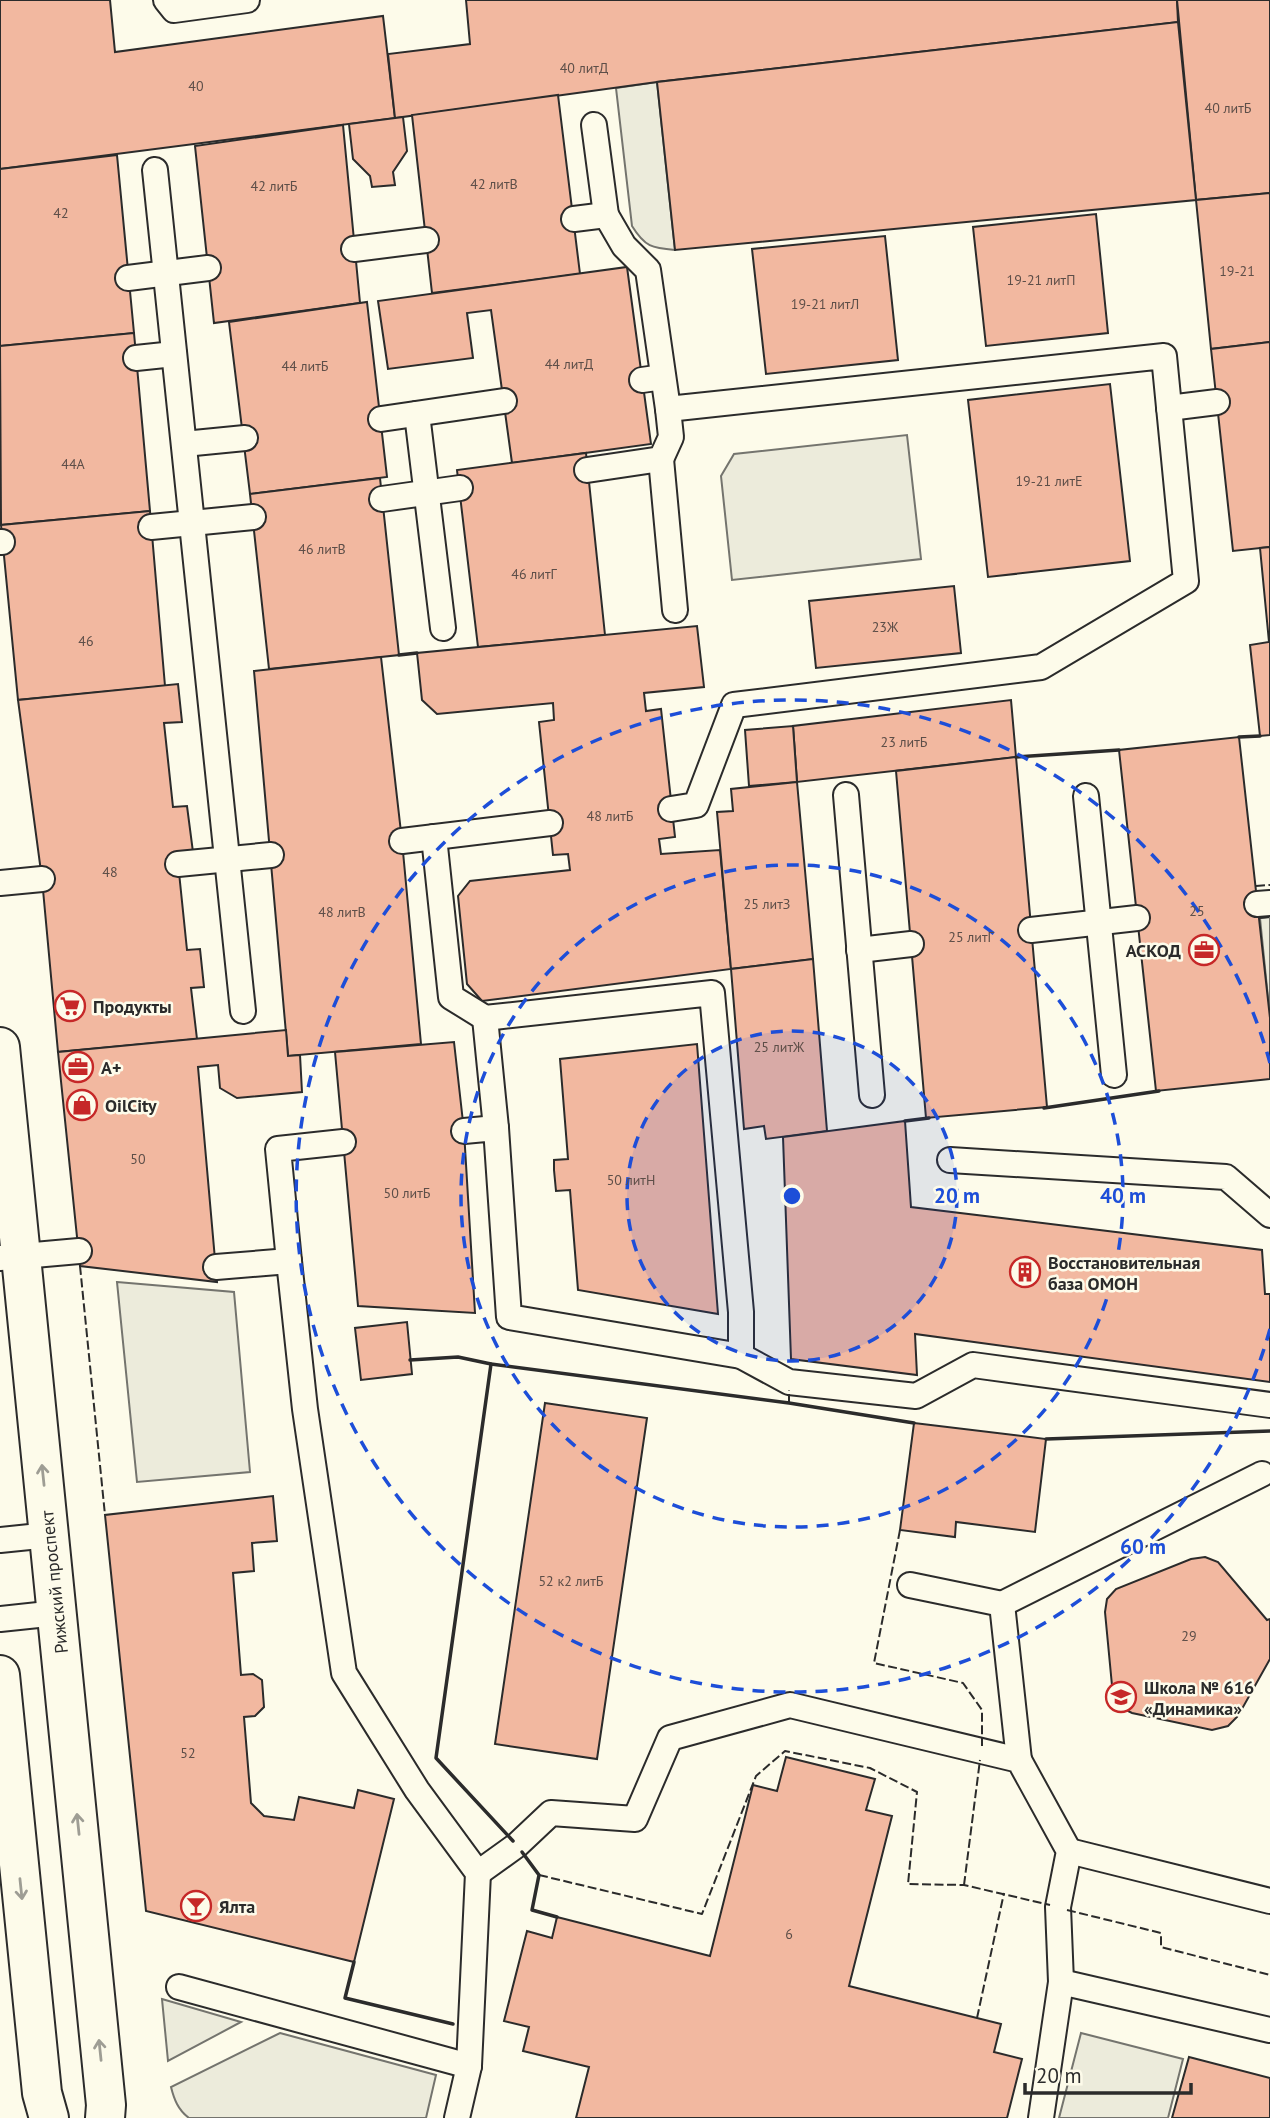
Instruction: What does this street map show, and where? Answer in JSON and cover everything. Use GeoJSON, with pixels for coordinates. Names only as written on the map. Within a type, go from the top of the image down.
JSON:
{"type":"FeatureCollection","features":[{"type":"Feature","properties":{"kind":"main road","name":"Рижский проспект"},"geometry":{"type":"LineString","coordinates":[[0,1047],[10,1258],[49,1535],[105,2118]]}},
{"type":"Feature","properties":{"kind":"main road"},"geometry":{"type":"LineString","coordinates":[[0,1675],[41,2093],[48,2118]]}},
{"type":"Feature","properties":{"kind":"lane"},"geometry":{"type":"LineString","coordinates":[[166,0],[174,10],[247,0]]}},
{"type":"Feature","properties":{"kind":"lane"},"geometry":{"type":"LineString","coordinates":[[594,125],[606,215],[624,246],[648,270],[653,379],[668,410],[671,437],[661,459],[675,610]]}},
{"type":"Feature","properties":{"kind":"lane"},"geometry":{"type":"LineString","coordinates":[[155,170],[243,1011]]}},
{"type":"Feature","properties":{"kind":"lane"},"geometry":{"type":"LineString","coordinates":[[574,219],[606,215]]}},
{"type":"Feature","properties":{"kind":"lane"},"geometry":{"type":"LineString","coordinates":[[354,249],[426,240]]}},
{"type":"Feature","properties":{"kind":"lane"},"geometry":{"type":"LineString","coordinates":[[128,278],[208,268]]}},
{"type":"Feature","properties":{"kind":"lane"},"geometry":{"type":"LineString","coordinates":[[136,358],[174,354]]}},
{"type":"Feature","properties":{"kind":"lane"},"geometry":{"type":"LineString","coordinates":[[668,410],[1164,356],[1186,581],[1041,667],[734,705],[696,806],[671,809]]}},
{"type":"Feature","properties":{"kind":"lane"},"geometry":{"type":"LineString","coordinates":[[381,419],[504,401]]}},
{"type":"Feature","properties":{"kind":"lane"},"geometry":{"type":"LineString","coordinates":[[1169,408],[1217,402]]}},
{"type":"Feature","properties":{"kind":"lane"},"geometry":{"type":"LineString","coordinates":[[417,414],[443,628]]}},
{"type":"Feature","properties":{"kind":"lane"},"geometry":{"type":"LineString","coordinates":[[184,444],[245,438]]}},
{"type":"Feature","properties":{"kind":"lane"},"geometry":{"type":"LineString","coordinates":[[587,470],[661,459]]}},
{"type":"Feature","properties":{"kind":"lane"},"geometry":{"type":"LineString","coordinates":[[383,499],[460,488]]}},
{"type":"Feature","properties":{"kind":"lane"},"geometry":{"type":"LineString","coordinates":[[151,527],[253,517]]}},
{"type":"Feature","properties":{"kind":"lane"},"geometry":{"type":"LineString","coordinates":[[846,795],[872,1095]]}},
{"type":"Feature","properties":{"kind":"lane"},"geometry":{"type":"LineString","coordinates":[[1086,796],[1114,1075]]}},
{"type":"Feature","properties":{"kind":"lane"},"geometry":{"type":"LineString","coordinates":[[402,841],[550,823]]}},
{"type":"Feature","properties":{"kind":"lane"},"geometry":{"type":"LineString","coordinates":[[434,837],[451,997],[485,1018],[712,993],[741,1312],[741,1356]]}},
{"type":"Feature","properties":{"kind":"lane"},"geometry":{"type":"LineString","coordinates":[[178,864],[271,855]]}},
{"type":"Feature","properties":{"kind":"lane"},"geometry":{"type":"LineString","coordinates":[[0,883],[41,879]]}},
{"type":"Feature","properties":{"kind":"lane"},"geometry":{"type":"LineString","coordinates":[[1031,930],[1137,918]]}},
{"type":"Feature","properties":{"kind":"lane"},"geometry":{"type":"LineString","coordinates":[[859,950],[911,944]]}},
{"type":"Feature","properties":{"kind":"lane"},"geometry":{"type":"LineString","coordinates":[[485,1018],[496,1128],[509,1317],[741,1356],[789,1382],[916,1396],[973,1365],[1270,1405]]}},
{"type":"Feature","properties":{"kind":"lane"},"geometry":{"type":"LineString","coordinates":[[464,1131],[496,1128]]}},
{"type":"Feature","properties":{"kind":"lane"},"geometry":{"type":"LineString","coordinates":[[343,1142],[278,1149],[304,1409],[344,1673],[417,1790],[478,1873],[469,2066],[457,2118]]}},
{"type":"Feature","properties":{"kind":"lane"},"geometry":{"type":"LineString","coordinates":[[950,1160],[1226,1177],[1270,1215]]}},
{"type":"Feature","properties":{"kind":"lane"},"geometry":{"type":"LineString","coordinates":[[10,1258],[79,1251]]}},
{"type":"Feature","properties":{"kind":"lane"},"geometry":{"type":"LineString","coordinates":[[216,1267],[289,1261]]}},
{"type":"Feature","properties":{"kind":"lane"},"geometry":{"type":"LineString","coordinates":[[910,1586],[1002,1604],[1262,1474]]}},
{"type":"Feature","properties":{"kind":"lane"},"geometry":{"type":"LineString","coordinates":[[0,1539],[49,1535]]}},
{"type":"Feature","properties":{"kind":"lane"},"geometry":{"type":"LineString","coordinates":[[1002,1604],[1019,1760],[1069,1851],[1058,1907],[1061,1982],[1041,2118]]}},
{"type":"Feature","properties":{"kind":"lane"},"geometry":{"type":"LineString","coordinates":[[0,1619],[57,1613]]}},
{"type":"Feature","properties":{"kind":"lane"},"geometry":{"type":"LineString","coordinates":[[478,1873],[517,1845],[551,1813],[635,1819],[670,1738],[790,1705],[1019,1760]]}},
{"type":"Feature","properties":{"kind":"lane"},"geometry":{"type":"LineString","coordinates":[[1069,1851],[1270,1900]]}},
{"type":"Feature","properties":{"kind":"lane"},"geometry":{"type":"LineString","coordinates":[[1061,1982],[1270,2030]]}},
{"type":"Feature","properties":{"kind":"lane"},"geometry":{"type":"LineString","coordinates":[[179,1987],[469,2066]]}},
{"type":"Feature","properties":{"kind":"shaded area"},"geometry":{"type":"Polygon","coordinates":[[[657,82],[675,250],[650,245],[632,226],[616,88],[657,82]]]}},
{"type":"Feature","properties":{"kind":"shaded area"},"geometry":{"type":"Polygon","coordinates":[[[907,435],[921,559],[732,580],[721,476],[734,454],[907,435]]]}},
{"type":"Feature","properties":{"kind":"shaded area"},"geometry":{"type":"Polygon","coordinates":[[[1270,917],[1270,1018],[1260,918],[1270,917]]]}},
{"type":"Feature","properties":{"kind":"shaded area"},"geometry":{"type":"Polygon","coordinates":[[[117,1282],[234,1292],[250,1472],[137,1482],[117,1282]]]}},
{"type":"Feature","properties":{"kind":"shaded area"},"geometry":{"type":"Polygon","coordinates":[[[162,1999],[241,2022],[168,2061],[162,1999]]]}},
{"type":"Feature","properties":{"kind":"shaded area"},"geometry":{"type":"Polygon","coordinates":[[[280,2033],[436,2075],[426,2118],[189,2118],[182,2111],[171,2087],[280,2033]]]}},
{"type":"Feature","properties":{"kind":"shaded area"},"geometry":{"type":"Polygon","coordinates":[[[1081,2033],[1183,2059],[1168,2118],[1059,2118],[1081,2033]]]}},
{"type":"Feature","properties":{"kind":"building"},"geometry":{"type":"Polygon","coordinates":[[[0,0],[110,0],[115,52],[383,16],[395,118],[0,169],[0,0]]]}},
{"type":"Feature","properties":{"kind":"building"},"geometry":{"type":"Polygon","coordinates":[[[466,0],[1177,0],[1178,22],[657,82],[395,118],[388,54],[470,44],[466,0]]]}},
{"type":"Feature","properties":{"kind":"building"},"geometry":{"type":"Polygon","coordinates":[[[1177,0],[1270,0],[1270,193],[1196,200],[1177,0]]]}},
{"type":"Feature","properties":{"kind":"building"},"geometry":{"type":"Polygon","coordinates":[[[1178,22],[1196,200],[675,250],[657,82],[1178,22]]]}},
{"type":"Feature","properties":{"kind":"building"},"geometry":{"type":"Polygon","coordinates":[[[558,95],[580,274],[432,293],[412,115],[558,95]]]}},
{"type":"Feature","properties":{"kind":"building"},"geometry":{"type":"Polygon","coordinates":[[[403,117],[407,151],[393,172],[395,185],[372,187],[370,176],[353,159],[349,124],[403,117]]]}},
{"type":"Feature","properties":{"kind":"building"},"geometry":{"type":"Polygon","coordinates":[[[343,125],[360,303],[214,323],[195,146],[343,125]]]}},
{"type":"Feature","properties":{"kind":"building"},"geometry":{"type":"Polygon","coordinates":[[[117,155],[134,333],[0,346],[0,169],[117,155]]]}},
{"type":"Feature","properties":{"kind":"building"},"geometry":{"type":"Polygon","coordinates":[[[1270,193],[1270,342],[1211,349],[1196,200],[1270,193]]]}},
{"type":"Feature","properties":{"kind":"building"},"geometry":{"type":"Polygon","coordinates":[[[1096,214],[1108,333],[986,346],[973,227],[1096,214]]]}},
{"type":"Feature","properties":{"kind":"building"},"geometry":{"type":"Polygon","coordinates":[[[885,236],[898,360],[766,374],[752,249],[885,236]]]}},
{"type":"Feature","properties":{"kind":"building"},"geometry":{"type":"Polygon","coordinates":[[[627,267],[651,444],[512,463],[491,310],[467,313],[473,358],[388,369],[378,301],[627,267]]]}},
{"type":"Feature","properties":{"kind":"building"},"geometry":{"type":"Polygon","coordinates":[[[367,302],[387,477],[250,494],[229,322],[367,302]]]}},
{"type":"Feature","properties":{"kind":"building"},"geometry":{"type":"Polygon","coordinates":[[[134,333],[150,511],[1,525],[0,346],[134,333]]]}},
{"type":"Feature","properties":{"kind":"building"},"geometry":{"type":"Polygon","coordinates":[[[1270,342],[1270,547],[1233,551],[1211,349],[1270,342]]]}},
{"type":"Feature","properties":{"kind":"building"},"geometry":{"type":"Polygon","coordinates":[[[1110,384],[1130,561],[988,577],[968,400],[1110,384]]]}},
{"type":"Feature","properties":{"kind":"building"},"geometry":{"type":"Polygon","coordinates":[[[586,453],[605,635],[478,647],[457,470],[586,453]]]}},
{"type":"Feature","properties":{"kind":"building"},"geometry":{"type":"Polygon","coordinates":[[[380,478],[399,655],[269,669],[250,494],[380,478]]]}},
{"type":"Feature","properties":{"kind":"building"},"geometry":{"type":"Polygon","coordinates":[[[150,511],[165,686],[18,700],[1,525],[150,511]]]}},
{"type":"Feature","properties":{"kind":"building"},"geometry":{"type":"Polygon","coordinates":[[[1270,547],[1270,735],[1260,736],[1250,645],[1269,642],[1260,548],[1270,547]]]}},
{"type":"Feature","properties":{"kind":"building"},"geometry":{"type":"Polygon","coordinates":[[[954,586],[961,653],[816,668],[809,601],[954,586]]]}},
{"type":"Feature","properties":{"kind":"building"},"geometry":{"type":"Polygon","coordinates":[[[697,626],[704,687],[644,693],[646,711],[661,709],[675,837],[659,839],[661,854],[720,850],[731,969],[482,1001],[467,984],[458,896],[470,881],[570,870],[568,854],[553,855],[539,722],[554,720],[553,703],[437,714],[422,700],[417,653],[697,626]]]}},
{"type":"Feature","properties":{"kind":"building"},"geometry":{"type":"Polygon","coordinates":[[[381,657],[421,1044],[288,1056],[254,671],[381,657]]]}},
{"type":"Feature","properties":{"kind":"building"},"geometry":{"type":"Polygon","coordinates":[[[178,684],[182,722],[164,723],[173,807],[187,806],[193,852],[177,853],[187,950],[200,949],[204,987],[191,988],[197,1039],[58,1052],[42,879],[18,700],[178,684]]]}},
{"type":"Feature","properties":{"kind":"building"},"geometry":{"type":"Polygon","coordinates":[[[1011,700],[1016,757],[797,782],[793,726],[1011,700]]]}},
{"type":"Feature","properties":{"kind":"building"},"geometry":{"type":"Polygon","coordinates":[[[793,726],[797,782],[749,786],[745,730],[793,726]]]}},
{"type":"Feature","properties":{"kind":"building"},"geometry":{"type":"Polygon","coordinates":[[[1239,737],[1270,1018],[1270,1079],[1156,1091],[1119,750],[1239,737]]]}},
{"type":"Feature","properties":{"kind":"building"},"geometry":{"type":"Polygon","coordinates":[[[1016,757],[1047,1107],[926,1118],[896,771],[1016,757]]]}},
{"type":"Feature","properties":{"kind":"building"},"geometry":{"type":"Polygon","coordinates":[[[797,782],[813,959],[731,969],[717,812],[733,811],[731,789],[797,782]]]}},
{"type":"Feature","properties":{"kind":"building"},"geometry":{"type":"Polygon","coordinates":[[[813,959],[827,1131],[766,1139],[764,1126],[744,1129],[731,969],[813,959]]]}},
{"type":"Feature","properties":{"kind":"building"},"geometry":{"type":"Polygon","coordinates":[[[286,1030],[288,1056],[300,1055],[302,1092],[237,1098],[220,1088],[218,1065],[198,1067],[217,1282],[80,1266],[58,1052],[286,1030]]]}},
{"type":"Feature","properties":{"kind":"building"},"geometry":{"type":"Polygon","coordinates":[[[454,1042],[464,1131],[475,1313],[358,1306],[335,1052],[454,1042]]]}},
{"type":"Feature","properties":{"kind":"building"},"geometry":{"type":"Polygon","coordinates":[[[697,1044],[718,1314],[578,1290],[570,1190],[556,1191],[554,1170],[554,1160],[568,1159],[560,1059],[697,1044]]]}},
{"type":"Feature","properties":{"kind":"building","name":"Восстановительная база ОМОН"},"geometry":{"type":"Polygon","coordinates":[[[905,1121],[911,1207],[1262,1250],[1265,1294],[1270,1294],[1270,1382],[915,1334],[917,1375],[791,1359],[783,1137],[905,1121]]]}},
{"type":"Feature","properties":{"kind":"building"},"geometry":{"type":"Polygon","coordinates":[[[407,1322],[412,1374],[361,1380],[355,1328],[407,1322]]]}},
{"type":"Feature","properties":{"kind":"building"},"geometry":{"type":"Polygon","coordinates":[[[545,1403],[647,1418],[597,1759],[495,1744],[545,1403]]]}},
{"type":"Feature","properties":{"kind":"building"},"geometry":{"type":"Polygon","coordinates":[[[914,1423],[1046,1439],[1035,1532],[956,1522],[955,1537],[900,1530],[914,1423]]]}},
{"type":"Feature","properties":{"kind":"building"},"geometry":{"type":"Polygon","coordinates":[[[273,1496],[277,1541],[252,1543],[254,1571],[233,1573],[241,1675],[253,1674],[262,1680],[264,1707],[255,1716],[244,1717],[251,1803],[264,1816],[294,1820],[299,1797],[354,1808],[358,1790],[394,1799],[354,1962],[146,1911],[105,1515],[273,1496]]]}},
{"type":"Feature","properties":{"kind":"building"},"geometry":{"type":"Polygon","coordinates":[[[1205,1557],[1218,1562],[1267,1620],[1270,1619],[1270,1659],[1238,1716],[1228,1726],[1212,1730],[1132,1713],[1120,1707],[1113,1696],[1105,1612],[1107,1599],[1116,1589],[1191,1559],[1205,1557]]]}},
{"type":"Feature","properties":{"kind":"building"},"geometry":{"type":"Polygon","coordinates":[[[786,1757],[875,1779],[866,1810],[892,1816],[849,1986],[1001,2024],[994,2052],[1022,2059],[1007,2118],[576,2118],[589,2067],[523,2051],[529,2027],[504,2021],[527,1931],[552,1938],[557,1917],[710,1956],[753,1785],[777,1791],[786,1757]]]}},
{"type":"Feature","properties":{"kind":"building"},"geometry":{"type":"Polygon","coordinates":[[[1189,2057],[1270,2078],[1270,2118],[1172,2118],[1189,2057]]]}},
{"type":"Feature","properties":{"kind":"fence"},"geometry":{"type":"LineString","coordinates":[[1256,886],[1270,885]]}},
{"type":"Feature","properties":{"kind":"fence"},"geometry":{"type":"LineString","coordinates":[[1260,918],[1270,917]]}},
{"type":"Feature","properties":{"kind":"fence"},"geometry":{"type":"LineString","coordinates":[[80,1266],[105,1515]]}},
{"type":"Feature","properties":{"kind":"fence"},"geometry":{"type":"LineString","coordinates":[[789,1390],[789,1403]]}},
{"type":"Feature","properties":{"kind":"fence"},"geometry":{"type":"LineString","coordinates":[[900,1530],[874,1663],[963,1683],[982,1710],[982,1746]]}},
{"type":"Feature","properties":{"kind":"fence"},"geometry":{"type":"LineString","coordinates":[[539,1875],[702,1914],[756,1776],[785,1751],[870,1768],[917,1792],[908,1884],[964,1885],[1050,1905]]}},
{"type":"Feature","properties":{"kind":"fence"},"geometry":{"type":"LineString","coordinates":[[964,1885],[980,1760]]}},
{"type":"Feature","properties":{"kind":"fence"},"geometry":{"type":"LineString","coordinates":[[977,2018],[1004,1893]]}},
{"type":"Feature","properties":{"kind":"fence"},"geometry":{"type":"LineString","coordinates":[[1067,1910],[1161,1933],[1161,1947],[1270,1975]]}},
{"type":"Feature","properties":{"kind":"wall"},"geometry":{"type":"LineString","coordinates":[[399,655],[417,653]]}},
{"type":"Feature","properties":{"kind":"wall"},"geometry":{"type":"LineString","coordinates":[[1239,737],[1260,736]]}},
{"type":"Feature","properties":{"kind":"wall"},"geometry":{"type":"LineString","coordinates":[[1016,757],[1119,750]]}},
{"type":"Feature","properties":{"kind":"wall"},"geometry":{"type":"LineString","coordinates":[[1044,1108],[1159,1091]]}},
{"type":"Feature","properties":{"kind":"wall"},"geometry":{"type":"LineString","coordinates":[[905,1121],[929,1118]]}},
{"type":"Feature","properties":{"kind":"wall"},"geometry":{"type":"LineString","coordinates":[[410,1360],[458,1357],[491,1364],[789,1403],[914,1423]]}},
{"type":"Feature","properties":{"kind":"wall"},"geometry":{"type":"LineString","coordinates":[[491,1364],[436,1758],[513,1841]]}},
{"type":"Feature","properties":{"kind":"wall"},"geometry":{"type":"LineString","coordinates":[[1046,1439],[1270,1431]]}},
{"type":"Feature","properties":{"kind":"wall"},"geometry":{"type":"LineString","coordinates":[[522,1852],[539,1875],[532,1910],[557,1917]]}},
{"type":"Feature","properties":{"kind":"wall"},"geometry":{"type":"LineString","coordinates":[[354,1962],[345,1998],[453,2024]]}},
{"type":"Feature","properties":{"kind":"place","name":"АСКОД"},"geometry":{"type":"Point","coordinates":[1204,950]}},
{"type":"Feature","properties":{"kind":"place","name":"Продукты"},"geometry":{"type":"Point","coordinates":[70,1006]}},
{"type":"Feature","properties":{"kind":"place","name":"А+"},"geometry":{"type":"Point","coordinates":[78,1067]}},
{"type":"Feature","properties":{"kind":"place","name":"OilCity"},"geometry":{"type":"Point","coordinates":[82,1105]}},
{"type":"Feature","properties":{"kind":"place","name":"Восстановительная база ОМОН"},"geometry":{"type":"Point","coordinates":[1025,1272]}},
{"type":"Feature","properties":{"kind":"place","name":"Школа № 616 «Динамика»"},"geometry":{"type":"Point","coordinates":[1121,1697]}},
{"type":"Feature","properties":{"kind":"place","name":"Ялта"},"geometry":{"type":"Point","coordinates":[196,1906]}}]}
